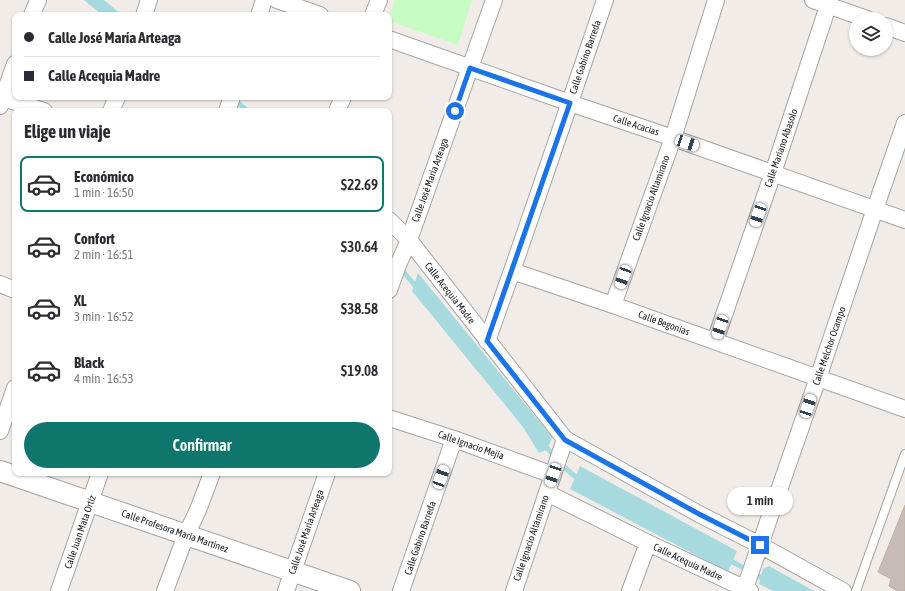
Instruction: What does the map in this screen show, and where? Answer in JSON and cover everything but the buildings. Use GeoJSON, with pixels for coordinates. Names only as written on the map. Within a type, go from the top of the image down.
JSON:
{"type":"FeatureCollection","features":[{"type":"Feature","properties":{"kind":"street"},"geometry":{"type":"LineString","coordinates":[[33,12],[38,0]]}},
{"type":"Feature","properties":{"kind":"street"},"geometry":{"type":"LineString","coordinates":[[145,12],[149,0]]}},
{"type":"Feature","properties":{"kind":"street"},"geometry":{"type":"LineString","coordinates":[[261,12],[264,0]]}},
{"type":"Feature","properties":{"kind":"street"},"geometry":{"type":"LineString","coordinates":[[277,0],[311,12]]}},
{"type":"Feature","properties":{"kind":"street"},"geometry":{"type":"LineString","coordinates":[[374,12],[379,0]]}},
{"type":"Feature","properties":{"kind":"street","name":"Calle José María Arteaga"},"geometry":{"type":"LineString","coordinates":[[392,282],[409,240],[494,0]]}},
{"type":"Feature","properties":{"kind":"street","name":"Calle Gabino Barreda"},"geometry":{"type":"LineString","coordinates":[[487,341],[605,0]]}},
{"type":"Feature","properties":{"kind":"street","name":"Calle Ignacio Altamirano"},"geometry":{"type":"LineString","coordinates":[[613,305],[673,138],[716,0]]}},
{"type":"Feature","properties":{"kind":"street"},"geometry":{"type":"LineString","coordinates":[[813,0],[829,3],[850,12]]}},
{"type":"Feature","properties":{"kind":"street","name":"Calle Mariano Abasolo"},"geometry":{"type":"LineString","coordinates":[[715,341],[773,173],[829,3]]}},
{"type":"Feature","properties":{"kind":"street"},"geometry":{"type":"LineString","coordinates":[[893,29],[905,33]]}},
{"type":"Feature","properties":{"kind":"street","name":"Calle Acacias"},"geometry":{"type":"LineString","coordinates":[[392,40],[905,220]]}},
{"type":"Feature","properties":{"kind":"street"},"geometry":{"type":"LineString","coordinates":[[12,72],[1,100],[32,108]]}},
{"type":"Feature","properties":{"kind":"street","name":"Calle Melchor Ocampo"},"geometry":{"type":"LineString","coordinates":[[747,588],[758,550],[905,123]]}},
{"type":"Feature","properties":{"kind":"street","name":"Calle Acequia Madre"},"geometry":{"type":"LineString","coordinates":[[392,223],[409,240],[487,341],[563,444],[699,514],[758,550],[843,591]]}},
{"type":"Feature","properties":{"kind":"street","name":"Calle Begonias"},"geometry":{"type":"LineString","coordinates":[[512,271],[715,341],[905,410]]}},
{"type":"Feature","properties":{"kind":"street"},"geometry":{"type":"LineString","coordinates":[[0,284],[12,289]]}},
{"type":"Feature","properties":{"kind":"street"},"geometry":{"type":"LineString","coordinates":[[0,431],[12,397]]}},
{"type":"Feature","properties":{"kind":"street","name":"Calle Ignacio Mejía"},"geometry":{"type":"LineString","coordinates":[[392,419],[554,471]]}},
{"type":"Feature","properties":{"kind":"street","name":"Calle Gabino Barreda"},"geometry":{"type":"LineString","coordinates":[[401,591],[454,439]]}},
{"type":"Feature","properties":{"kind":"street","name":"Calle Ignacio Altamirano"},"geometry":{"type":"LineString","coordinates":[[514,591],[563,444]]}},
{"type":"Feature","properties":{"kind":"street","name":"Calle Profesora María Martínez"},"geometry":{"type":"LineString","coordinates":[[0,471],[12,475]]}},
{"type":"Feature","properties":{"kind":"street","name":"Calle Profesora María Martínez"},"geometry":{"type":"LineString","coordinates":[[15,476],[292,571],[324,586],[350,591]]}},
{"type":"Feature","properties":{"kind":"street","name":"Calle Juan Mata Ortíz"},"geometry":{"type":"LineString","coordinates":[[59,591],[99,476]]}},
{"type":"Feature","properties":{"kind":"street"},"geometry":{"type":"LineString","coordinates":[[166,591],[186,535],[198,510],[211,476]]}},
{"type":"Feature","properties":{"kind":"street","name":"Calle José María Arteaga"},"geometry":{"type":"LineString","coordinates":[[286,591],[326,476]]}},
{"type":"Feature","properties":{"kind":"street","name":"Calle Acequia Madre"},"geometry":{"type":"LineString","coordinates":[[547,493],[648,543],[747,588]]}},
{"type":"Feature","properties":{"kind":"street"},"geometry":{"type":"LineString","coordinates":[[630,591],[648,543]]}},
{"type":"Feature","properties":{"kind":"lane"},"geometry":{"type":"LineString","coordinates":[[856,591],[905,454]]}},
{"type":"Feature","properties":{"kind":"green space"},"geometry":{"type":"Polygon","coordinates":[[[395,0],[472,0],[458,45],[392,22],[391,12],[395,0]]]}},
{"type":"Feature","properties":{"kind":"water"},"geometry":{"type":"Polygon","coordinates":[[[84,0],[104,0],[118,12],[98,12],[84,0]]]}},
{"type":"Feature","properties":{"kind":"water"},"geometry":{"type":"Polygon","coordinates":[[[418,273],[552,437],[548,449],[539,453],[523,427],[412,291],[418,273]]]}},
{"type":"Feature","properties":{"kind":"water"},"geometry":{"type":"Polygon","coordinates":[[[580,466],[737,551],[728,572],[570,489],[580,466]]]}},
{"type":"Feature","properties":{"kind":"water"},"geometry":{"type":"Polygon","coordinates":[[[769,566],[814,591],[773,591],[759,584],[763,569],[769,566]]]}},
{"type":"Feature","properties":{"kind":"waterway"},"geometry":{"type":"LineString","coordinates":[[234,100],[244,108]]}},
{"type":"Feature","properties":{"kind":"waterway"},"geometry":{"type":"LineString","coordinates":[[392,259],[418,289]]}},
{"type":"Feature","properties":{"kind":"waterway"},"geometry":{"type":"LineString","coordinates":[[544,445],[566,469],[581,480]]}},
{"type":"Feature","properties":{"kind":"waterway"},"geometry":{"type":"LineString","coordinates":[[727,559],[766,580]]}},
{"type":"Feature","properties":{"kind":"route"},"geometry":{"type":"LineString","coordinates":[[455,111],[470,68],[570,103],[487,341],[565,440],[699,514],[760,545]]}}]}
